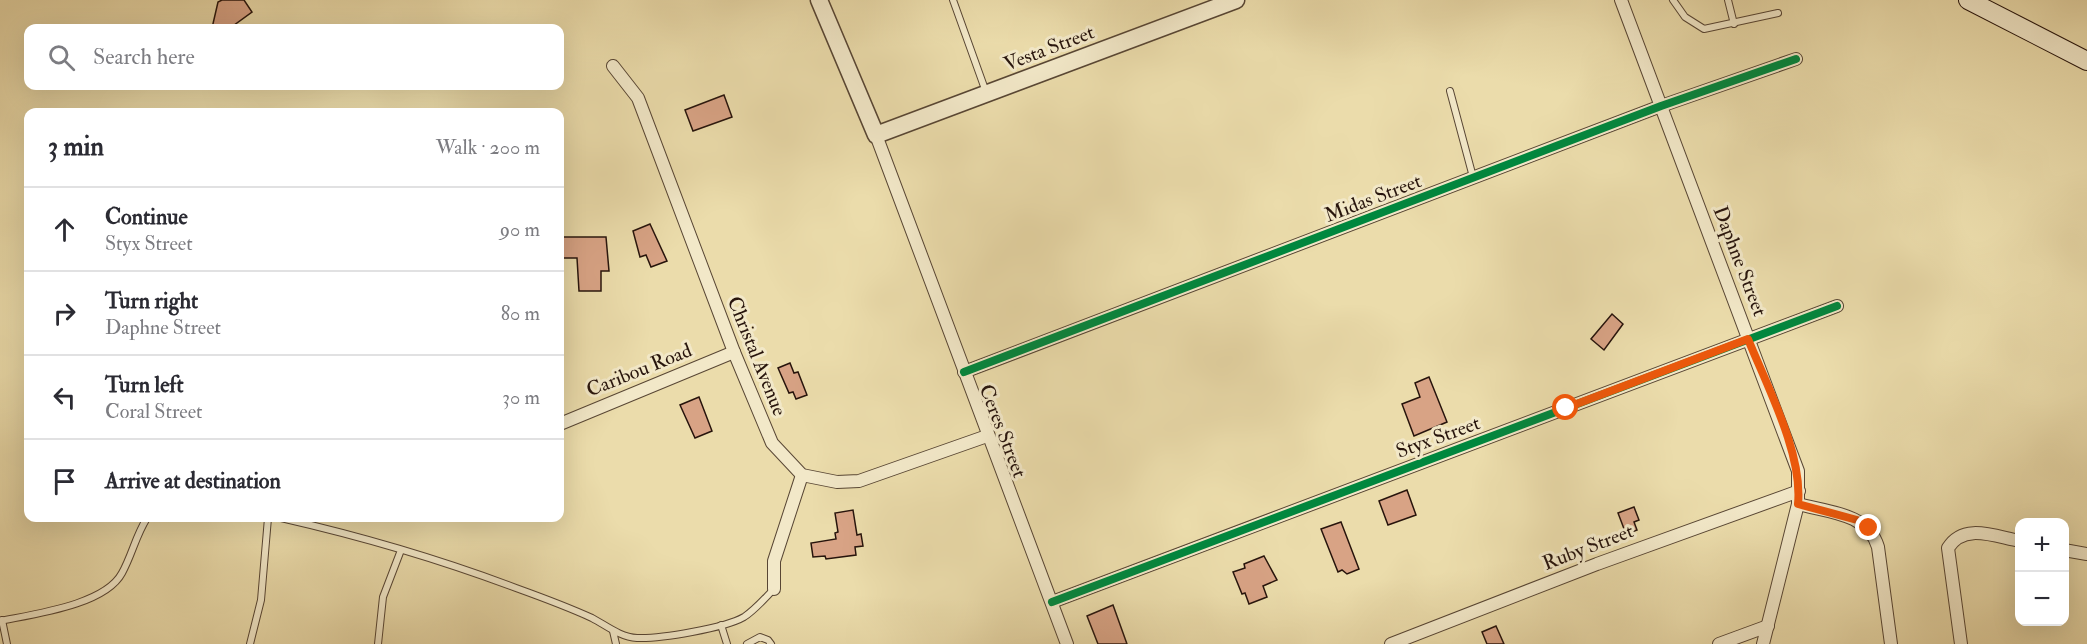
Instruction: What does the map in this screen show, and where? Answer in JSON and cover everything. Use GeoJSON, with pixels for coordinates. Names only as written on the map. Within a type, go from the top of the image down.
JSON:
{"type":"FeatureCollection","features":[{"type":"Feature","properties":{"kind":"main road"},"geometry":{"type":"LineString","coordinates":[[1968,0],[2087,61]]}},
{"type":"Feature","properties":{"kind":"street","name":"Ceres Street"},"geometry":{"type":"LineString","coordinates":[[819,0],[876,135],[987,436],[1067,644]]}},
{"type":"Feature","properties":{"kind":"street","name":"Vesta Street"},"geometry":{"type":"LineString","coordinates":[[876,135],[1236,0]]}},
{"type":"Feature","properties":{"kind":"street","name":"Daphne Street"},"geometry":{"type":"LineString","coordinates":[[1621,0],[1796,462],[1798,504],[1763,644]]}},
{"type":"Feature","properties":{"kind":"street","name":"Midas Street"},"geometry":{"type":"LineString","coordinates":[[964,372],[1661,106],[1796,59]]}},
{"type":"Feature","properties":{"kind":"street","name":"Christal Avenue"},"geometry":{"type":"LineString","coordinates":[[613,66],[638,98],[734,352],[772,443],[802,476]]}},
{"type":"Feature","properties":{"kind":"street","name":"Styx Street"},"geometry":{"type":"LineString","coordinates":[[1052,602],[1837,306]]}},
{"type":"Feature","properties":{"kind":"street","name":"Caribou Road"},"geometry":{"type":"LineString","coordinates":[[564,422],[734,352]]}},
{"type":"Feature","properties":{"kind":"street"},"geometry":{"type":"LineString","coordinates":[[774,589],[774,561],[802,476],[837,483],[859,481],[987,436]]}},
{"type":"Feature","properties":{"kind":"street","name":"Ruby Street"},"geometry":{"type":"LineString","coordinates":[[1392,644],[1597,564],[1799,490]]}},
{"type":"Feature","properties":{"kind":"street"},"geometry":{"type":"LineString","coordinates":[[1798,504],[1857,520],[1873,533],[1878,547],[1891,644]]}},
{"type":"Feature","properties":{"kind":"street"},"geometry":{"type":"LineString","coordinates":[[1961,644],[1948,548],[1957,537],[1971,532],[2015,540]]}},
{"type":"Feature","properties":{"kind":"street"},"geometry":{"type":"LineString","coordinates":[[2069,551],[2087,554]]}},
{"type":"Feature","properties":{"kind":"street"},"geometry":{"type":"LineString","coordinates":[[1719,644],[1768,626]]}},
{"type":"Feature","properties":{"kind":"lane"},"geometry":{"type":"LineString","coordinates":[[953,0],[987,93]]}},
{"type":"Feature","properties":{"kind":"lane"},"geometry":{"type":"LineString","coordinates":[[1673,0],[1696,26],[1715,29],[1778,13]]}},
{"type":"Feature","properties":{"kind":"lane"},"geometry":{"type":"LineString","coordinates":[[1728,0],[1734,24]]}},
{"type":"Feature","properties":{"kind":"lane"},"geometry":{"type":"LineString","coordinates":[[1450,91],[1473,177]]}},
{"type":"Feature","properties":{"kind":"lane"},"geometry":{"type":"LineString","coordinates":[[7,644],[1,621],[75,603],[109,589],[122,573],[145,522]]}},
{"type":"Feature","properties":{"kind":"lane"},"geometry":{"type":"LineString","coordinates":[[250,644],[261,600],[268,522]]}},
{"type":"Feature","properties":{"kind":"lane"},"geometry":{"type":"LineString","coordinates":[[299,522],[347,533],[516,588],[590,617],[614,632],[631,638],[651,638],[721,625],[746,616],[774,589]]}},
{"type":"Feature","properties":{"kind":"lane"},"geometry":{"type":"LineString","coordinates":[[378,644],[383,597],[401,550]]}},
{"type":"Feature","properties":{"kind":"lane"},"geometry":{"type":"LineString","coordinates":[[721,625],[728,644]]}},
{"type":"Feature","properties":{"kind":"lane"},"geometry":{"type":"LineString","coordinates":[[614,632],[616,644]]}},
{"type":"Feature","properties":{"kind":"lane"},"geometry":{"type":"LineString","coordinates":[[747,644],[760,637],[771,644]]}},
{"type":"Feature","properties":{"kind":"building"},"geometry":{"type":"Polygon","coordinates":[[[244,0],[252,12],[236,24],[213,24],[218,2],[244,0]]]}},
{"type":"Feature","properties":{"kind":"building"},"geometry":{"type":"Polygon","coordinates":[[[724,95],[732,117],[693,131],[685,110],[724,95]]]}},
{"type":"Feature","properties":{"kind":"building"},"geometry":{"type":"Polygon","coordinates":[[[650,224],[667,261],[651,267],[646,255],[640,257],[633,231],[650,224]]]}},
{"type":"Feature","properties":{"kind":"building"},"geometry":{"type":"Polygon","coordinates":[[[564,237],[606,237],[609,271],[601,271],[601,291],[579,291],[577,258],[564,258],[564,237]]]}},
{"type":"Feature","properties":{"kind":"building"},"geometry":{"type":"Polygon","coordinates":[[[1612,314],[1623,324],[1604,350],[1591,339],[1612,314]]]}},
{"type":"Feature","properties":{"kind":"building"},"geometry":{"type":"Polygon","coordinates":[[[790,363],[794,373],[798,372],[807,395],[796,399],[793,392],[789,393],[778,368],[790,363]]]}},
{"type":"Feature","properties":{"kind":"building"},"geometry":{"type":"Polygon","coordinates":[[[1429,377],[1447,422],[1414,436],[1402,404],[1420,397],[1415,383],[1429,377]]]}},
{"type":"Feature","properties":{"kind":"building"},"geometry":{"type":"Polygon","coordinates":[[[699,397],[712,431],[695,438],[680,405],[699,397]]]}},
{"type":"Feature","properties":{"kind":"building"},"geometry":{"type":"Polygon","coordinates":[[[1407,490],[1416,515],[1388,525],[1379,501],[1407,490]]]}},
{"type":"Feature","properties":{"kind":"building"},"geometry":{"type":"Polygon","coordinates":[[[1634,507],[1639,520],[1634,522],[1637,530],[1626,534],[1618,513],[1634,507]]]}},
{"type":"Feature","properties":{"kind":"building"},"geometry":{"type":"Polygon","coordinates":[[[853,510],[857,535],[861,534],[863,546],[855,547],[856,555],[826,559],[825,556],[813,557],[811,543],[836,539],[835,533],[838,532],[835,513],[853,510]]]}},
{"type":"Feature","properties":{"kind":"building"},"geometry":{"type":"Polygon","coordinates":[[[1341,522],[1359,569],[1347,574],[1342,570],[1338,572],[1321,529],[1341,522]]]}},
{"type":"Feature","properties":{"kind":"building"},"geometry":{"type":"Polygon","coordinates":[[[1264,556],[1277,580],[1263,586],[1267,597],[1249,604],[1233,572],[1245,568],[1244,564],[1264,556]]]}},
{"type":"Feature","properties":{"kind":"building"},"geometry":{"type":"Polygon","coordinates":[[[1113,605],[1127,644],[1098,644],[1087,616],[1113,605]]]}},
{"type":"Feature","properties":{"kind":"building"},"geometry":{"type":"Polygon","coordinates":[[[1496,626],[1504,644],[1487,644],[1482,632],[1496,626]]]}},
{"type":"Feature","properties":{"kind":"cycle path"},"geometry":{"type":"LineString","coordinates":[[964,372],[1661,106],[1796,59]]}},
{"type":"Feature","properties":{"kind":"cycle path"},"geometry":{"type":"LineString","coordinates":[[1052,602],[1837,306]]}},
{"type":"Feature","properties":{"kind":"route"},"geometry":{"type":"LineString","coordinates":[[1566,408],[1748,339],[1796,462],[1798,504],[1857,520],[1869,528]]}}]}
